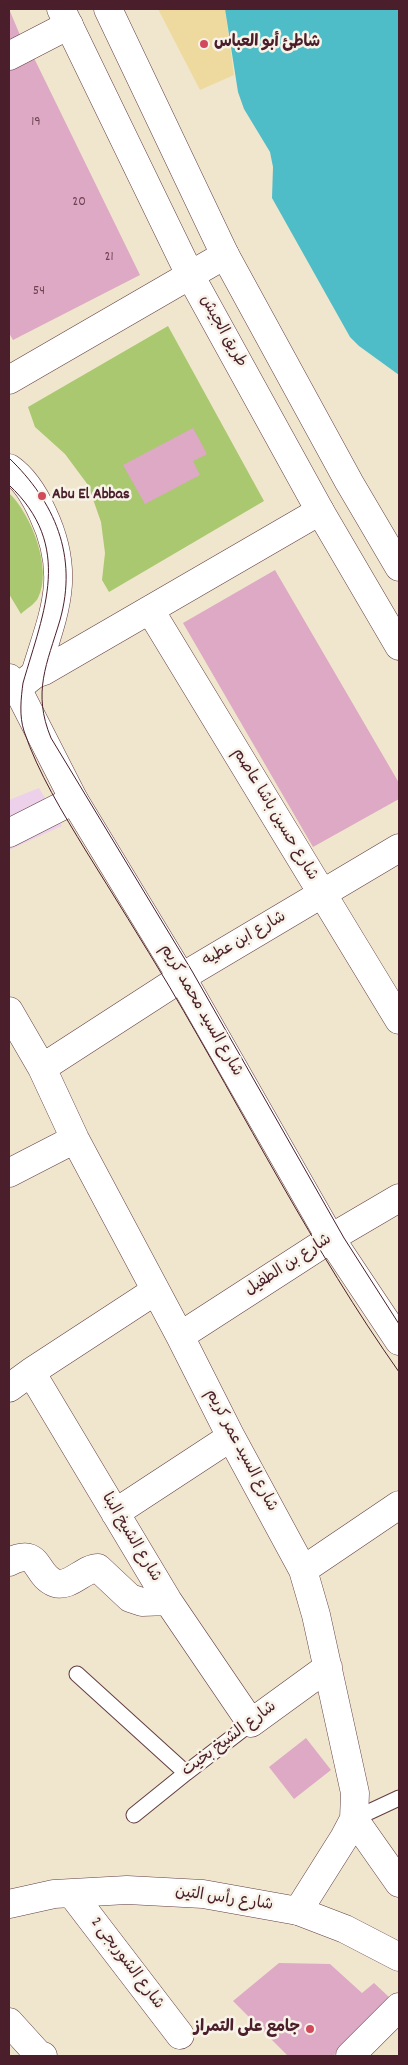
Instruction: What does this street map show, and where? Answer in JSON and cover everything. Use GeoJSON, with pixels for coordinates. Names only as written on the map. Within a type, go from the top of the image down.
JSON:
{"type":"FeatureCollection","features":[{"type":"Feature","properties":{"kind":"main road"},"geometry":{"type":"LineString","coordinates":[[108,9],[225,255],[344,473],[399,567]]}},
{"type":"Feature","properties":{"kind":"main road"},"geometry":{"type":"LineString","coordinates":[[9,56],[65,17]]}},
{"type":"Feature","properties":{"kind":"main road","name":"طريق الجيش"},"geometry":{"type":"LineString","coordinates":[[65,17],[190,275],[320,511],[399,646]]}},
{"type":"Feature","properties":{"kind":"main road"},"geometry":{"type":"LineString","coordinates":[[10,377],[225,255]]}},
{"type":"Feature","properties":{"kind":"main road"},"geometry":{"type":"LineString","coordinates":[[9,468],[26,484],[34,496],[51,531],[59,559],[59,588],[54,615],[20,680]]}},
{"type":"Feature","properties":{"kind":"main road"},"geometry":{"type":"LineString","coordinates":[[20,680],[44,672],[320,511]]}},
{"type":"Feature","properties":{"kind":"main road","name":"شارع حسين باشا عاصم"},"geometry":{"type":"LineString","coordinates":[[150,610],[399,1020]]}},
{"type":"Feature","properties":{"kind":"main road","name":"شارع السيد محمد كريم"},"geometry":{"type":"LineString","coordinates":[[20,680],[22,696],[74,800],[182,978],[331,1239],[399,1341]]}},
{"type":"Feature","properties":{"kind":"main road"},"geometry":{"type":"LineString","coordinates":[[9,833],[74,800]]}},
{"type":"Feature","properties":{"kind":"main road","name":"شارع ابن عطيه"},"geometry":{"type":"LineString","coordinates":[[42,1068],[182,978],[399,848]]}},
{"type":"Feature","properties":{"kind":"main road","name":"شارع السيد عمر كريم"},"geometry":{"type":"LineString","coordinates":[[11,1020],[42,1068],[75,1139],[303,1570],[316,1615],[355,1793],[354,1819],[298,1911]]}},
{"type":"Feature","properties":{"kind":"main road"},"geometry":{"type":"LineString","coordinates":[[9,1173],[75,1139]]}},
{"type":"Feature","properties":{"kind":"main road","name":"شارع بن الطفيل"},"geometry":{"type":"LineString","coordinates":[[180,1336],[331,1239],[399,1198]]}},
{"type":"Feature","properties":{"kind":"main road"},"geometry":{"type":"LineString","coordinates":[[9,1388],[155,1291]]}},
{"type":"Feature","properties":{"kind":"main road","name":"شارع الشيخ البنا"},"geometry":{"type":"LineString","coordinates":[[31,1372],[168,1601],[252,1723]]}},
{"type":"Feature","properties":{"kind":"main road"},"geometry":{"type":"LineString","coordinates":[[115,1513],[231,1437]]}},
{"type":"Feature","properties":{"kind":"main road"},"geometry":{"type":"LineString","coordinates":[[303,1570],[399,1505]]}},
{"type":"Feature","properties":{"kind":"main road"},"geometry":{"type":"LineString","coordinates":[[9,1562],[22,1556],[28,1557],[53,1582],[62,1584],[91,1568],[98,1568],[130,1598],[142,1602],[168,1601]]}},
{"type":"Feature","properties":{"kind":"main road","name":"شارع الشيخ بخيت"},"geometry":{"type":"LineString","coordinates":[[252,1723],[328,1667]]}},
{"type":"Feature","properties":{"kind":"main road"},"geometry":{"type":"LineString","coordinates":[[354,1819],[399,1883]]}},
{"type":"Feature","properties":{"kind":"main road","name":"شارع رأس التين"},"geometry":{"type":"LineString","coordinates":[[9,1904],[54,1894],[127,1890],[203,1894],[298,1911],[345,1929],[399,1957]]}},
{"type":"Feature","properties":{"kind":"main road","name":"شارع الشوربجى 2"},"geometry":{"type":"LineString","coordinates":[[72,1894],[180,2035]]}},
{"type":"Feature","properties":{"kind":"main road"},"geometry":{"type":"LineString","coordinates":[[350,2056],[399,2007]]}},
{"type":"Feature","properties":{"kind":"main road"},"geometry":{"type":"LineString","coordinates":[[9,2022],[38,2054],[43,2056]]}},
{"type":"Feature","properties":{"kind":"lane"},"geometry":{"type":"LineString","coordinates":[[77,1674],[186,1773]]}},
{"type":"Feature","properties":{"kind":"lane","name":"شارع الشيخ بخيت"},"geometry":{"type":"LineString","coordinates":[[134,1816],[186,1773],[252,1723]]}},
{"type":"Feature","properties":{"kind":"lane"},"geometry":{"type":"LineString","coordinates":[[354,1819],[399,1798]]}},
{"type":"Feature","properties":{"kind":"shaded area"},"geometry":{"type":"Polygon","coordinates":[[[39,788],[62,826],[9,850],[9,800],[39,788]]]}},
{"type":"Feature","properties":{"kind":"green space"},"geometry":{"type":"Polygon","coordinates":[[[168,326],[264,501],[109,592],[102,580],[105,553],[101,522],[88,485],[65,454],[35,427],[28,407],[168,326]]]}},
{"type":"Feature","properties":{"kind":"green space"},"geometry":{"type":"Polygon","coordinates":[[[9,493],[25,514],[32,528],[43,572],[42,586],[38,598],[21,614],[9,594],[9,493]]]}},
{"type":"Feature","properties":{"kind":"sand","name":"شاطئ أبو العباس"},"geometry":{"type":"Polygon","coordinates":[[[158,9],[225,9],[234,75],[200,90],[158,9]]]}},
{"type":"Feature","properties":{"kind":"water"},"geometry":{"type":"Polygon","coordinates":[[[225,9],[399,9],[399,375],[359,346],[350,337],[272,198],[273,167],[270,152],[244,109],[238,92],[225,9]]]}},
{"type":"Feature","properties":{"kind":"building"},"geometry":{"type":"Polygon","coordinates":[[[9,9],[20,35],[9,41],[9,9]]]}},
{"type":"Feature","properties":{"kind":"building"},"geometry":{"type":"Polygon","coordinates":[[[34,58],[140,275],[13,340],[9,333],[9,70],[34,58]]]}},
{"type":"Feature","properties":{"kind":"building"},"geometry":{"type":"Polygon","coordinates":[[[193,428],[207,454],[193,461],[200,475],[145,504],[123,465],[193,428]]]}},
{"type":"Feature","properties":{"kind":"building"},"geometry":{"type":"Polygon","coordinates":[[[275,570],[399,783],[399,799],[313,847],[183,623],[275,570]]]}},
{"type":"Feature","properties":{"kind":"building"},"geometry":{"type":"Polygon","coordinates":[[[306,1738],[331,1770],[294,1799],[269,1767],[306,1738]]]}},
{"type":"Feature","properties":{"kind":"building","name":"جامع على التمراز"},"geometry":{"type":"Polygon","coordinates":[[[279,1963],[330,1964],[362,1993],[374,1983],[390,1998],[333,2056],[288,2056],[233,2001],[279,1963]]]}},
{"type":"Feature","properties":{"kind":"tram line"},"geometry":{"type":"LineString","coordinates":[[9,458],[39,493],[50,512],[64,552],[65,596],[60,620],[46,665],[42,692],[45,722],[51,738],[192,971],[344,1238],[399,1324]]}},
{"type":"Feature","properties":{"kind":"tram line"},"geometry":{"type":"LineString","coordinates":[[9,485],[29,508],[42,531],[48,555],[48,580],[45,604],[23,683],[21,701],[22,725],[36,762],[86,851],[169,986],[308,1230],[399,1372]]}},
{"type":"Feature","properties":{"kind":"place","name":"شاطئ أبو العباس"},"geometry":{"type":"Point","coordinates":[204,44]}},
{"type":"Feature","properties":{"kind":"place","name":"Abu El Abbas"},"geometry":{"type":"Point","coordinates":[42,496]}},
{"type":"Feature","properties":{"kind":"place","name":"جامع على التمراز"},"geometry":{"type":"Point","coordinates":[310,2029]}}]}
